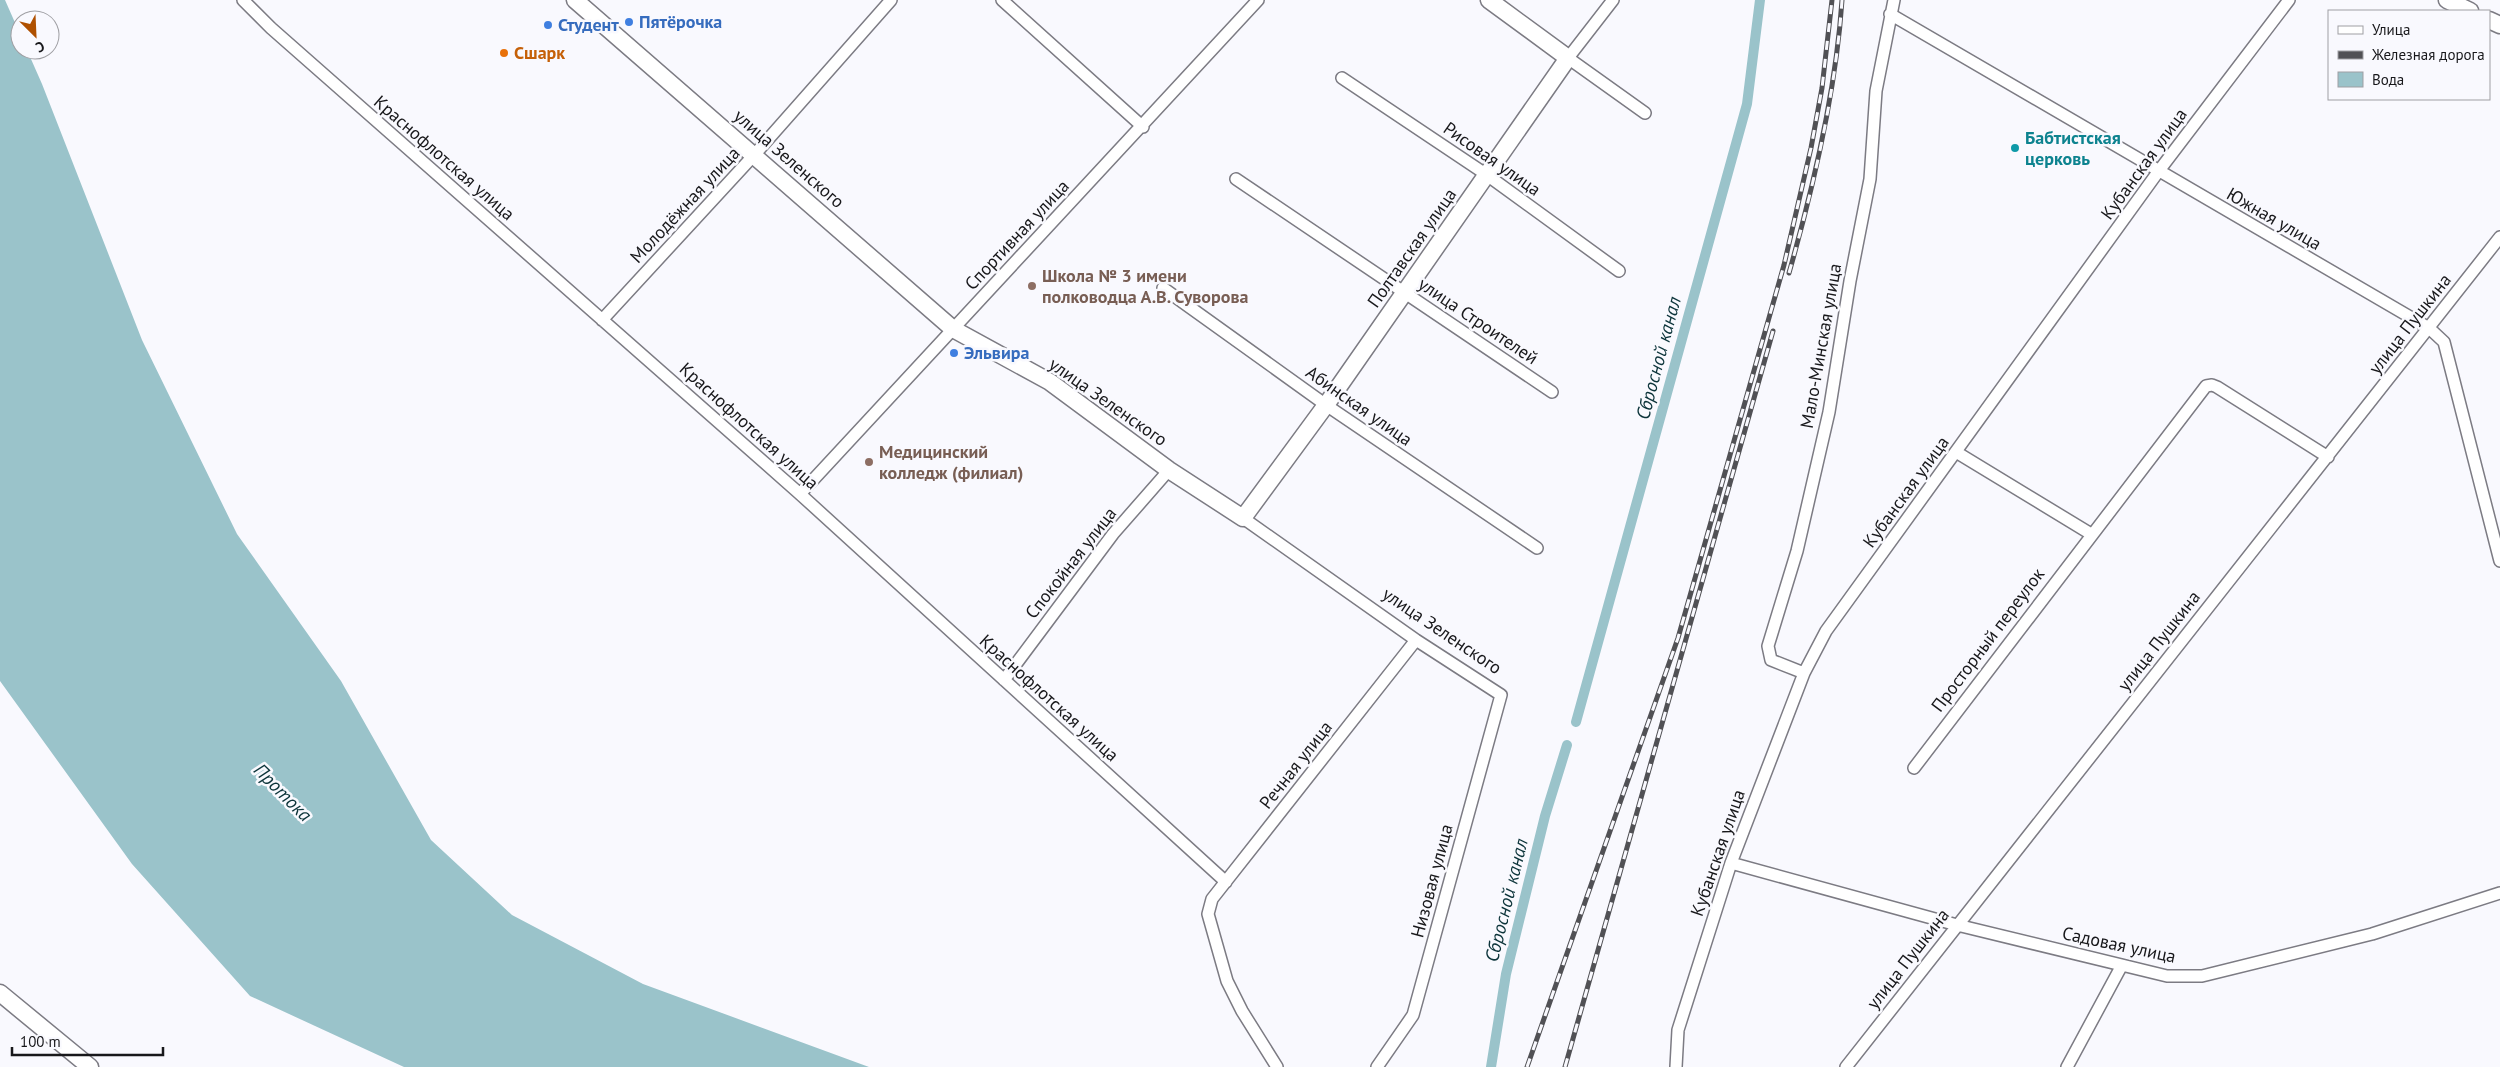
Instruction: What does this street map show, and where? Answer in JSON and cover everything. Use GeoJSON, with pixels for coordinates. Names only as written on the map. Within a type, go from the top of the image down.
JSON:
{"type":"FeatureCollection","features":[{"type":"Feature","properties":{"kind":"street","name":"Краснофлотская улица"},"geometry":{"type":"LineString","coordinates":[[244,0],[271,28],[800,494],[1226,882]]}},
{"type":"Feature","properties":{"kind":"street","name":"улица Зеленского"},"geometry":{"type":"LineString","coordinates":[[575,0],[755,154],[953,329],[1050,382],[1169,470],[1243,518],[1416,640],[1501,696]]}},
{"type":"Feature","properties":{"kind":"street","name":"Молодёжная улица"},"geometry":{"type":"LineString","coordinates":[[602,320],[755,154],[891,0]]}},
{"type":"Feature","properties":{"kind":"street"},"geometry":{"type":"LineString","coordinates":[[1002,0],[1142,127]]}},
{"type":"Feature","properties":{"kind":"street","name":"Спортивная улица"},"geometry":{"type":"LineString","coordinates":[[800,494],[1258,0]]}},
{"type":"Feature","properties":{"kind":"street"},"geometry":{"type":"LineString","coordinates":[[1489,0],[1645,113]]}},
{"type":"Feature","properties":{"kind":"street","name":"Полтавская улица"},"geometry":{"type":"LineString","coordinates":[[1243,518],[1405,294],[1568,58],[1612,0]]}},
{"type":"Feature","properties":{"kind":"street","name":"Мало-Минская улица"},"geometry":{"type":"LineString","coordinates":[[1804,673],[1771,660],[1768,646],[1797,551],[1829,412],[1850,281],[1870,179],[1876,91],[1894,0]]}},
{"type":"Feature","properties":{"kind":"street","name":"Кубанская улица"},"geometry":{"type":"LineString","coordinates":[[1676,1067],[1678,1030],[1730,863],[1804,673],[1826,631],[2158,172],[2288,0]]}},
{"type":"Feature","properties":{"kind":"street"},"geometry":{"type":"LineString","coordinates":[[2447,0],[2468,10]]}},
{"type":"Feature","properties":{"kind":"street","name":"Южная улица"},"geometry":{"type":"LineString","coordinates":[[1890,14],[2158,172],[2429,328],[2444,342],[2500,561]]}},
{"type":"Feature","properties":{"kind":"street","name":"Рисовая улица"},"geometry":{"type":"LineString","coordinates":[[1342,78],[1487,175],[1619,271]]}},
{"type":"Feature","properties":{"kind":"street","name":"улица Строителей"},"geometry":{"type":"LineString","coordinates":[[1236,179],[1552,392]]}},
{"type":"Feature","properties":{"kind":"street","name":"улица Пушкина"},"geometry":{"type":"LineString","coordinates":[[1846,1067],[2500,237]]}},
{"type":"Feature","properties":{"kind":"street","name":"Абинская улица"},"geometry":{"type":"LineString","coordinates":[[1163,288],[1326,405],[1537,548]]}},
{"type":"Feature","properties":{"kind":"street","name":"Просторный переулок"},"geometry":{"type":"LineString","coordinates":[[1914,768],[2206,386],[2212,385],[2217,387],[2328,457]]}},
{"type":"Feature","properties":{"kind":"street"},"geometry":{"type":"LineString","coordinates":[[1956,452],[2091,534]]}},
{"type":"Feature","properties":{"kind":"street","name":"Спокойная улица"},"geometry":{"type":"LineString","coordinates":[[1004,680],[1113,534],[1169,470]]}},
{"type":"Feature","properties":{"kind":"street","name":"Речная улица"},"geometry":{"type":"LineString","coordinates":[[1277,1067],[1242,1011],[1228,981],[1208,914],[1212,899],[1416,640]]}},
{"type":"Feature","properties":{"kind":"street","name":"Низовая улица"},"geometry":{"type":"LineString","coordinates":[[1377,1067],[1413,1015],[1501,696]]}},
{"type":"Feature","properties":{"kind":"street","name":"Садовая улица"},"geometry":{"type":"LineString","coordinates":[[1730,863],[1957,925],[2167,976],[2202,976],[2372,934],[2500,893]]}},
{"type":"Feature","properties":{"kind":"street"},"geometry":{"type":"LineString","coordinates":[[2067,1067],[2122,965]]}},
{"type":"Feature","properties":{"kind":"street"},"geometry":{"type":"LineString","coordinates":[[0,993],[90,1067]]}},
{"type":"Feature","properties":{"kind":"water","name":"Протока"},"geometry":{"type":"Polygon","coordinates":[[[0,0],[5,0],[10,11],[10,60],[31,60],[142,340],[237,534],[341,681],[431,840],[512,915],[643,984],[869,1067],[404,1067],[250,996],[132,864],[0,681],[0,0]]]}},
{"type":"Feature","properties":{"kind":"waterway","name":"Сбросной канал"},"geometry":{"type":"LineString","coordinates":[[1576,722],[1747,104],[1760,0]]}},
{"type":"Feature","properties":{"kind":"waterway","name":"Сбросной канал"},"geometry":{"type":"LineString","coordinates":[[1491,1067],[1506,974],[1545,816],[1567,745]]}},
{"type":"Feature","properties":{"kind":"railway"},"geometry":{"type":"LineString","coordinates":[[1527,1067],[1678,638],[1784,265],[1811,148],[1822,88],[1832,0]]}},
{"type":"Feature","properties":{"kind":"railway"},"geometry":{"type":"LineString","coordinates":[[1789,273],[1823,138],[1835,69],[1842,0]]}},
{"type":"Feature","properties":{"kind":"railway"},"geometry":{"type":"LineString","coordinates":[[1565,1067],[1773,331]]}},
{"type":"Feature","properties":{"kind":"place","name":"Пятёрочка"},"geometry":{"type":"Point","coordinates":[629,22]}},
{"type":"Feature","properties":{"kind":"place","name":"Студент"},"geometry":{"type":"Point","coordinates":[548,25]}},
{"type":"Feature","properties":{"kind":"place","name":"Сшарк"},"geometry":{"type":"Point","coordinates":[504,53]}},
{"type":"Feature","properties":{"kind":"place","name":"Бабтистская церковь"},"geometry":{"type":"Point","coordinates":[2015,148]}},
{"type":"Feature","properties":{"kind":"place","name":"Школа № 3 имени полководца А.В. Суворова"},"geometry":{"type":"Point","coordinates":[1032,286]}},
{"type":"Feature","properties":{"kind":"place","name":"Эльвира"},"geometry":{"type":"Point","coordinates":[954,353]}},
{"type":"Feature","properties":{"kind":"place","name":"Медицинский колледж (филиал)"},"geometry":{"type":"Point","coordinates":[869,462]}}]}
